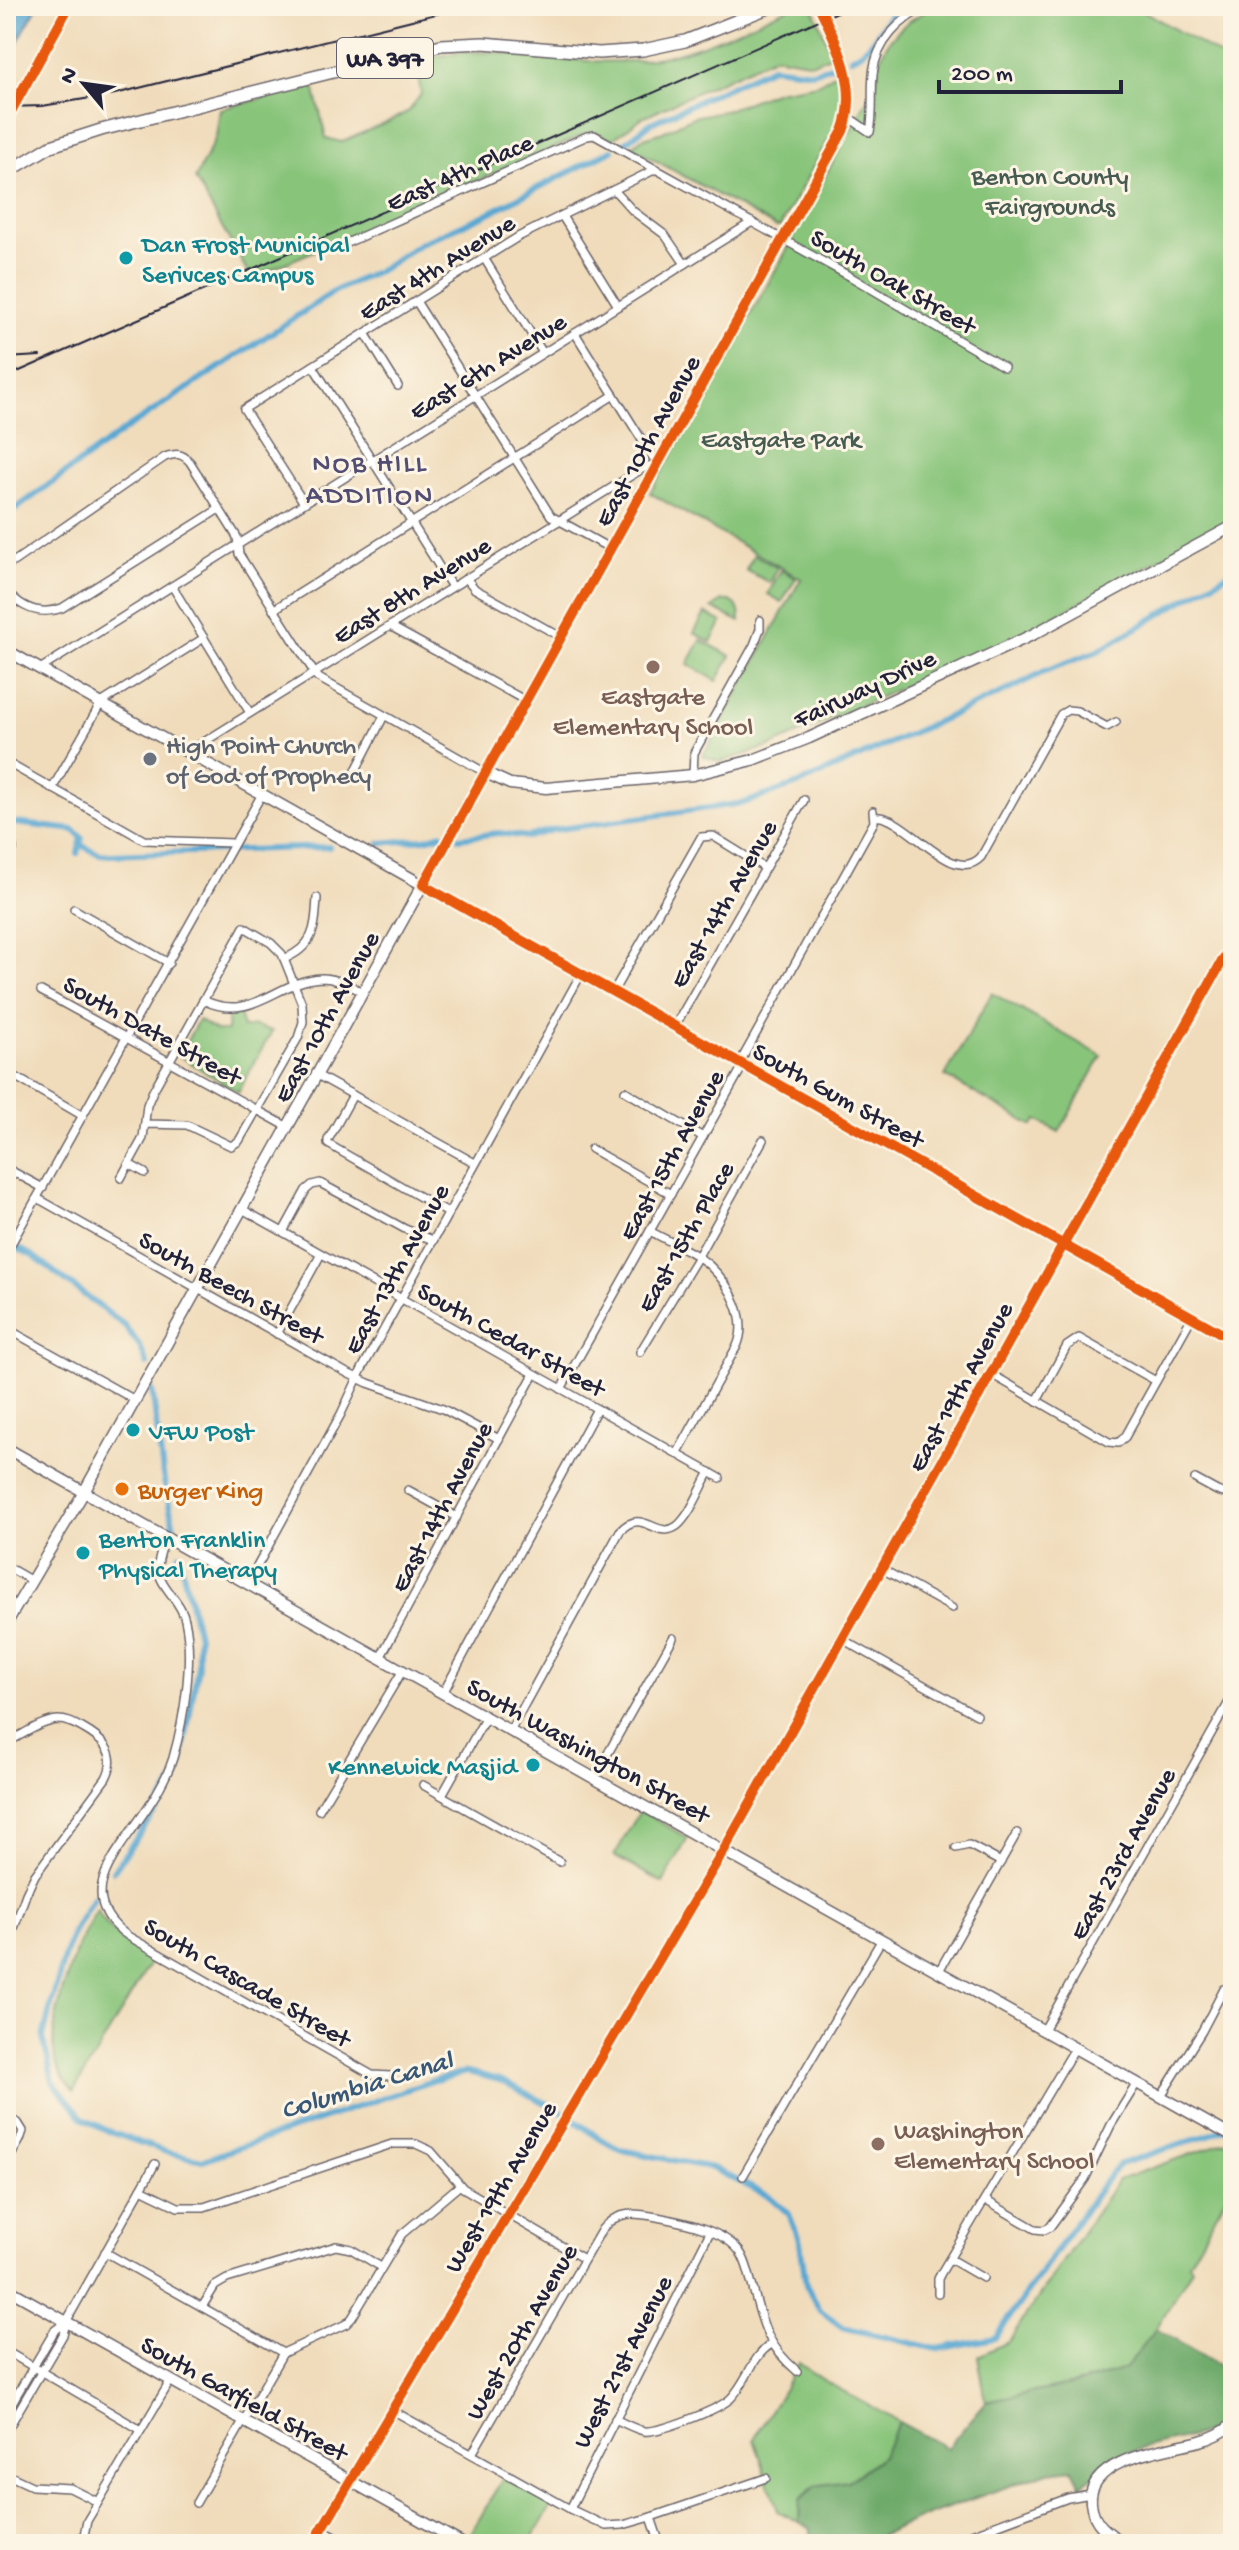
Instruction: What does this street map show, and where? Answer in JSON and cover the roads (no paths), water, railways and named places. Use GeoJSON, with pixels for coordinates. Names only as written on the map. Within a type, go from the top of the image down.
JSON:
{"type":"FeatureCollection","features":[{"type":"Feature","properties":{"kind":"main road","name":"WA 397"},"geometry":{"type":"LineString","coordinates":[[6,173],[51,146],[101,130],[441,45],[483,43],[599,53],[643,50],[685,41],[773,6]]}},
{"type":"Feature","properties":{"kind":"street"},"geometry":{"type":"LineString","coordinates":[[6,120],[69,6]]}},
{"type":"Feature","properties":{"kind":"street"},"geometry":{"type":"LineString","coordinates":[[848,117],[870,132],[876,59],[891,33],[913,13],[927,6]]}},
{"type":"Feature","properties":{"kind":"street","name":"East 10th Avenue"},"geometry":{"type":"LineString","coordinates":[[6,1624],[84,1492],[486,773],[848,117],[847,71],[819,7]]}},
{"type":"Feature","properties":{"kind":"street","name":"South Oak Street"},"geometry":{"type":"LineString","coordinates":[[594,135],[782,238],[1004,367]]}},
{"type":"Feature","properties":{"kind":"street","name":"East 4th Place"},"geometry":{"type":"LineString","coordinates":[[340,246],[594,135]]}},
{"type":"Feature","properties":{"kind":"street","name":"East 4th Avenue"},"geometry":{"type":"LineString","coordinates":[[304,503],[244,409],[518,237],[656,169]]}},
{"type":"Feature","properties":{"kind":"street"},"geometry":{"type":"LineString","coordinates":[[614,190],[633,211],[665,235],[685,264]]}},
{"type":"Feature","properties":{"kind":"street"},"geometry":{"type":"LineString","coordinates":[[562,216],[618,306]]}},
{"type":"Feature","properties":{"kind":"street","name":"East 6th Avenue"},"geometry":{"type":"LineString","coordinates":[[40,669],[752,222]]}},
{"type":"Feature","properties":{"kind":"street"},"geometry":{"type":"LineString","coordinates":[[484,258],[543,353]]}},
{"type":"Feature","properties":{"kind":"street"},"geometry":{"type":"LineString","coordinates":[[416,301],[551,516],[611,549]]}},
{"type":"Feature","properties":{"kind":"street"},"geometry":{"type":"LineString","coordinates":[[365,333],[398,386]]}},
{"type":"Feature","properties":{"kind":"street"},"geometry":{"type":"LineString","coordinates":[[575,333],[657,464]]}},
{"type":"Feature","properties":{"kind":"street"},"geometry":{"type":"LineString","coordinates":[[313,366],[452,587]]}},
{"type":"Feature","properties":{"kind":"street"},"geometry":{"type":"LineString","coordinates":[[273,610],[614,395]]}},
{"type":"Feature","properties":{"kind":"street"},"geometry":{"type":"LineString","coordinates":[[6,567],[165,457],[179,453],[190,462],[237,537],[239,554],[320,680],[486,773]]}},
{"type":"Feature","properties":{"kind":"street","name":"East 8th Avenue"},"geometry":{"type":"LineString","coordinates":[[188,752],[557,521],[645,467],[657,464]]}},
{"type":"Feature","properties":{"kind":"street"},"geometry":{"type":"LineString","coordinates":[[6,590],[14,599],[34,610],[47,612],[62,608],[219,509]]}},
{"type":"Feature","properties":{"kind":"street","name":"Fairway Drive"},"geometry":{"type":"LineString","coordinates":[[486,773],[510,784],[538,788],[693,775],[753,760],[809,738],[1032,635],[1233,526]]}},
{"type":"Feature","properties":{"kind":"street"},"geometry":{"type":"LineString","coordinates":[[466,578],[475,589],[561,637]]}},
{"type":"Feature","properties":{"kind":"street"},"geometry":{"type":"LineString","coordinates":[[172,586],[250,713]]}},
{"type":"Feature","properties":{"kind":"street"},"geometry":{"type":"LineString","coordinates":[[693,775],[694,753],[754,645],[760,620]]}},
{"type":"Feature","properties":{"kind":"street"},"geometry":{"type":"LineString","coordinates":[[390,626],[526,701]]}},
{"type":"Feature","properties":{"kind":"street"},"geometry":{"type":"LineString","coordinates":[[52,789],[101,703],[204,638]]}},
{"type":"Feature","properties":{"kind":"street","name":"South Gum Street"},"geometry":{"type":"LineString","coordinates":[[6,650],[1233,1340]]}},
{"type":"Feature","properties":{"kind":"street","name":"East 15th Avenue"},"geometry":{"type":"LineString","coordinates":[[561,1389],[740,1071],[743,1057],[874,814],[889,818],[934,851],[962,865],[971,865],[981,857],[1061,714],[1068,710],[1077,711],[1107,727],[1116,722]]}},
{"type":"Feature","properties":{"kind":"street"},"geometry":{"type":"LineString","coordinates":[[356,770],[384,716]]}},
{"type":"Feature","properties":{"kind":"street"},"geometry":{"type":"LineString","coordinates":[[6,762],[144,840],[230,848]]}},
{"type":"Feature","properties":{"kind":"street"},"geometry":{"type":"LineString","coordinates":[[10,1247],[262,794]]}},
{"type":"Feature","properties":{"kind":"street","name":"East 14th Avenue"},"geometry":{"type":"LineString","coordinates":[[675,1026],[804,800]]}},
{"type":"Feature","properties":{"kind":"street"},"geometry":{"type":"LineString","coordinates":[[613,992],[697,841],[706,835],[713,836],[765,868]]}},
{"type":"Feature","properties":{"kind":"street"},"geometry":{"type":"LineString","coordinates":[[6,840],[12,843],[13,849],[6,864]]}},
{"type":"Feature","properties":{"kind":"street"},"geometry":{"type":"LineString","coordinates":[[284,959],[299,952],[312,935],[317,898]]}},
{"type":"Feature","properties":{"kind":"street"},"geometry":{"type":"LineString","coordinates":[[74,909],[169,963]]}},
{"type":"Feature","properties":{"kind":"street"},"geometry":{"type":"LineString","coordinates":[[121,1178],[143,1138],[148,1100],[244,927],[276,946],[303,1009],[301,1029],[239,1141],[227,1145],[187,1125],[146,1124]]}},
{"type":"Feature","properties":{"kind":"street","name":"East 19th Avenue"},"geometry":{"type":"LineString","coordinates":[[724,1850],[1233,942]]}},
{"type":"Feature","properties":{"kind":"street","name":"East 13th Avenue"},"geometry":{"type":"LineString","coordinates":[[248,1583],[401,1298],[581,974]]}},
{"type":"Feature","properties":{"kind":"street"},"geometry":{"type":"LineString","coordinates":[[203,1000],[221,1007],[237,1008],[316,979],[330,979],[363,992]]}},
{"type":"Feature","properties":{"kind":"street","name":"South Date Street"},"geometry":{"type":"LineString","coordinates":[[41,991],[288,1127]]}},
{"type":"Feature","properties":{"kind":"street"},"geometry":{"type":"LineString","coordinates":[[9,1073],[83,1116]]}},
{"type":"Feature","properties":{"kind":"street"},"geometry":{"type":"LineString","coordinates":[[317,1075],[475,1163]]}},
{"type":"Feature","properties":{"kind":"street"},"geometry":{"type":"LineString","coordinates":[[625,1091],[703,1137]]}},
{"type":"Feature","properties":{"kind":"street"},"geometry":{"type":"LineString","coordinates":[[353,1095],[328,1144],[448,1213]]}},
{"type":"Feature","properties":{"kind":"street","name":"East 15th Place"},"geometry":{"type":"LineString","coordinates":[[640,1352],[763,1140]]}},
{"type":"Feature","properties":{"kind":"street"},"geometry":{"type":"LineString","coordinates":[[591,1149],[671,1194]]}},
{"type":"Feature","properties":{"kind":"street"},"geometry":{"type":"LineString","coordinates":[[129,1164],[145,1173]]}},
{"type":"Feature","properties":{"kind":"street"},"geometry":{"type":"LineString","coordinates":[[6,1168],[43,1188]]}},
{"type":"Feature","properties":{"kind":"street"},"geometry":{"type":"LineString","coordinates":[[283,1232],[306,1190],[315,1184],[325,1185],[405,1229],[433,1240]]}},
{"type":"Feature","properties":{"kind":"street","name":"South Beech Street"},"geometry":{"type":"LineString","coordinates":[[37,1198],[357,1379],[438,1407],[499,1439]]}},
{"type":"Feature","properties":{"kind":"street","name":"South Cedar Street"},"geometry":{"type":"LineString","coordinates":[[242,1209],[720,1478]]}},
{"type":"Feature","properties":{"kind":"street"},"geometry":{"type":"LineString","coordinates":[[650,1231],[710,1266],[741,1317],[741,1334],[677,1454]]}},
{"type":"Feature","properties":{"kind":"street"},"geometry":{"type":"LineString","coordinates":[[277,1334],[321,1254]]}},
{"type":"Feature","properties":{"kind":"street"},"geometry":{"type":"LineString","coordinates":[[991,1374],[1109,1442],[1118,1443],[1125,1437],[1192,1317]]}},
{"type":"Feature","properties":{"kind":"street"},"geometry":{"type":"LineString","coordinates":[[6,1328],[135,1400]]}},
{"type":"Feature","properties":{"kind":"street"},"geometry":{"type":"LineString","coordinates":[[1037,1401],[1067,1346],[1074,1339],[1084,1339],[1156,1381]]}},
{"type":"Feature","properties":{"kind":"street","name":"East 14th Avenue"},"geometry":{"type":"LineString","coordinates":[[380,1658],[534,1374]]}},
{"type":"Feature","properties":{"kind":"street"},"geometry":{"type":"LineString","coordinates":[[443,1693],[597,1409]]}},
{"type":"Feature","properties":{"kind":"street","name":"South Washington Street"},"geometry":{"type":"LineString","coordinates":[[6,1448],[1225,2132]]}},
{"type":"Feature","properties":{"kind":"street"},"geometry":{"type":"LineString","coordinates":[[510,1731],[620,1531],[639,1521],[671,1530],[683,1519],[710,1472]]}},
{"type":"Feature","properties":{"kind":"street"},"geometry":{"type":"LineString","coordinates":[[1195,1479],[1233,1496]]}},
{"type":"Feature","properties":{"kind":"street"},"geometry":{"type":"LineString","coordinates":[[408,1490],[457,1517]]}},
{"type":"Feature","properties":{"kind":"street","name":"South Cascade Street"},"geometry":{"type":"LineString","coordinates":[[165,1537],[159,1574],[183,1610],[189,1643],[179,1730],[170,1766],[159,1788],[107,1867],[101,1883],[101,1899],[112,1923],[128,1936],[372,2075],[390,2076]]}},
{"type":"Feature","properties":{"kind":"street"},"geometry":{"type":"LineString","coordinates":[[6,1566],[32,1581]]}},
{"type":"Feature","properties":{"kind":"street"},"geometry":{"type":"LineString","coordinates":[[882,1569],[952,1608]]}},
{"type":"Feature","properties":{"kind":"street"},"geometry":{"type":"LineString","coordinates":[[594,1778],[673,1638]]}},
{"type":"Feature","properties":{"kind":"street"},"geometry":{"type":"LineString","coordinates":[[842,1639],[977,1715]]}},
{"type":"Feature","properties":{"kind":"street"},"geometry":{"type":"LineString","coordinates":[[319,1810],[403,1670]]}},
{"type":"Feature","properties":{"kind":"street","name":"East 23rd Avenue"},"geometry":{"type":"LineString","coordinates":[[1044,2030],[1233,1695]]}},
{"type":"Feature","properties":{"kind":"street"},"geometry":{"type":"LineString","coordinates":[[442,1795],[486,1717]]}},
{"type":"Feature","properties":{"kind":"street"},"geometry":{"type":"LineString","coordinates":[[6,1743],[45,1723],[62,1720],[97,1736],[111,1755],[111,1767],[106,1778],[30,1884],[6,1951]]}},
{"type":"Feature","properties":{"kind":"street"},"geometry":{"type":"LineString","coordinates":[[423,1785],[560,1862]]}},
{"type":"Feature","properties":{"kind":"street"},"geometry":{"type":"LineString","coordinates":[[939,1971],[1017,1833]]}},
{"type":"Feature","properties":{"kind":"street"},"geometry":{"type":"LineString","coordinates":[[956,1848],[969,1845],[1001,1862]]}},
{"type":"Feature","properties":{"kind":"street","name":"West 19th Avenue"},"geometry":{"type":"LineString","coordinates":[[313,2544],[724,1850]]}},
{"type":"Feature","properties":{"kind":"street"},"geometry":{"type":"LineString","coordinates":[[743,2176],[882,1939]]}},
{"type":"Feature","properties":{"kind":"street"},"geometry":{"type":"LineString","coordinates":[[1161,2096],[1224,1989]]}},
{"type":"Feature","properties":{"kind":"street"},"geometry":{"type":"LineString","coordinates":[[938,2293],[938,2279],[1075,2048]]}},
{"type":"Feature","properties":{"kind":"street"},"geometry":{"type":"LineString","coordinates":[[985,2200],[1035,2229],[1044,2230],[1057,2219],[1085,2179],[1111,2125],[1137,2083]]}},
{"type":"Feature","properties":{"kind":"street"},"geometry":{"type":"LineString","coordinates":[[6,2117],[18,2123],[23,2131],[6,2164]]}},
{"type":"Feature","properties":{"kind":"street"},"geometry":{"type":"LineString","coordinates":[[141,2189],[178,2207],[204,2207],[401,2142],[416,2144],[431,2151],[460,2185],[584,2259]]}},
{"type":"Feature","properties":{"kind":"street"},"geometry":{"type":"LineString","coordinates":[[6,2432],[63,2335],[66,2322],[155,2164]]}},
{"type":"Feature","properties":{"kind":"street"},"geometry":{"type":"LineString","coordinates":[[196,2503],[283,2353],[346,2324],[409,2225],[460,2185]]}},
{"type":"Feature","properties":{"kind":"street","name":"West 20th Avenue"},"geometry":{"type":"LineString","coordinates":[[472,2454],[607,2222],[620,2215],[638,2213],[691,2223],[710,2232]]}},
{"type":"Feature","properties":{"kind":"street"},"geometry":{"type":"LineString","coordinates":[[710,2232],[732,2244],[743,2255],[771,2344],[797,2371]]}},
{"type":"Feature","properties":{"kind":"street","name":"West 21st Avenue"},"geometry":{"type":"LineString","coordinates":[[570,2509],[710,2232]]}},
{"type":"Feature","properties":{"kind":"street"},"geometry":{"type":"LineString","coordinates":[[202,2307],[215,2286],[227,2279],[329,2246],[351,2249],[381,2267]]}},
{"type":"Feature","properties":{"kind":"street"},"geometry":{"type":"LineString","coordinates":[[105,2252],[283,2353]]}},
{"type":"Feature","properties":{"kind":"street"},"geometry":{"type":"LineString","coordinates":[[950,2259],[983,2278]]}},
{"type":"Feature","properties":{"kind":"street","name":"South Garfield Street"},"geometry":{"type":"LineString","coordinates":[[6,2288],[463,2544]]}},
{"type":"Feature","properties":{"kind":"street"},"geometry":{"type":"LineString","coordinates":[[6,2413],[55,2330],[66,2322]]}},
{"type":"Feature","properties":{"kind":"street"},"geometry":{"type":"LineString","coordinates":[[615,2419],[637,2429],[652,2431],[720,2406],[733,2396],[756,2356],[771,2344]]}},
{"type":"Feature","properties":{"kind":"street"},"geometry":{"type":"LineString","coordinates":[[6,2351],[141,2430]]}},
{"type":"Feature","properties":{"kind":"street"},"geometry":{"type":"LineString","coordinates":[[82,2544],[84,2528],[98,2502],[171,2380]]}},
{"type":"Feature","properties":{"kind":"street"},"geometry":{"type":"LineString","coordinates":[[392,2410],[606,2526],[651,2517],[766,2478]]}},
{"type":"Feature","properties":{"kind":"street"},"geometry":{"type":"LineString","coordinates":[[1125,2544],[1105,2531],[1091,2508],[1091,2494],[1101,2477],[1129,2459],[1204,2440],[1231,2426]]}},
{"type":"Feature","properties":{"kind":"street"},"geometry":{"type":"LineString","coordinates":[[6,2474],[32,2486],[78,2491],[98,2502]]}},
{"type":"Feature","properties":{"kind":"street"},"geometry":{"type":"LineString","coordinates":[[945,2544],[1068,2498],[1091,2494]]}},
{"type":"Feature","properties":{"kind":"street"},"geometry":{"type":"LineString","coordinates":[[651,2517],[660,2544]]}},
{"type":"Feature","properties":{"kind":"street"},"geometry":{"type":"LineString","coordinates":[[322,2529],[350,2544]]}},
{"type":"Feature","properties":{"kind":"water"},"geometry":{"type":"Polygon","coordinates":[[[6,6],[38,6],[6,62],[6,6]]]}},
{"type":"Feature","properties":{"kind":"waterway"},"geometry":{"type":"LineString","coordinates":[[851,58],[868,46],[898,6]]}},
{"type":"Feature","properties":{"kind":"waterway"},"geometry":{"type":"LineString","coordinates":[[622,145],[651,123],[772,67],[813,72],[837,64]]}},
{"type":"Feature","properties":{"kind":"waterway"},"geometry":{"type":"LineString","coordinates":[[6,516],[126,429],[335,291],[382,269],[421,243],[485,215],[612,150]]}},
{"type":"Feature","properties":{"kind":"waterway"},"geometry":{"type":"LineString","coordinates":[[459,838],[499,833],[528,837],[552,830],[744,803],[801,783],[1047,670],[1098,651],[1233,571]]}},
{"type":"Feature","properties":{"kind":"waterway"},"geometry":{"type":"LineString","coordinates":[[6,822],[74,830],[82,838],[78,853]]}},
{"type":"Feature","properties":{"kind":"waterway"},"geometry":{"type":"LineString","coordinates":[[380,843],[425,839],[443,834]]}},
{"type":"Feature","properties":{"kind":"waterway"},"geometry":{"type":"LineString","coordinates":[[81,845],[99,854],[110,855],[329,847]]}},
{"type":"Feature","properties":{"kind":"waterway","name":"Columbia Canal"},"geometry":{"type":"LineString","coordinates":[[6,1242],[33,1256],[124,1325],[140,1346],[147,1364]]}},
{"type":"Feature","properties":{"kind":"waterway","name":"Columbia Canal"},"geometry":{"type":"LineString","coordinates":[[152,1390],[164,1481],[175,1532]]}},
{"type":"Feature","properties":{"kind":"waterway","name":"Columbia Canal"},"geometry":{"type":"LineString","coordinates":[[113,1871],[179,1774],[198,1666],[198,1636],[179,1554]]}},
{"type":"Feature","properties":{"kind":"waterway","name":"Columbia Canal"},"geometry":{"type":"LineString","coordinates":[[93,1898],[74,1930],[64,1957],[43,2037],[53,2082],[84,2119],[169,2153],[203,2160],[435,2080],[467,2072],[500,2080],[561,2111],[622,2150],[712,2168],[770,2197],[789,2214],[800,2242],[806,2285],[820,2310],[842,2327],[937,2349],[995,2338],[1120,2164],[1233,2125]]}},
{"type":"Feature","properties":{"kind":"railway"},"geometry":{"type":"LineString","coordinates":[[6,107],[42,106],[115,94],[468,6]]}},
{"type":"Feature","properties":{"kind":"railway"},"geometry":{"type":"LineString","coordinates":[[6,377],[851,6]]}},
{"type":"Feature","properties":{"kind":"railway"},"geometry":{"type":"LineString","coordinates":[[6,358],[40,356]]}},
{"type":"Feature","properties":{"kind":"place","name":"Dan Frost Municipal Serivces Campus"},"geometry":{"type":"Point","coordinates":[126,258]}},
{"type":"Feature","properties":{"kind":"place","name":"Eastgate Elementary School"},"geometry":{"type":"Point","coordinates":[653,667]}},
{"type":"Feature","properties":{"kind":"place","name":"High Point Church of God of Prophecy"},"geometry":{"type":"Point","coordinates":[150,759]}},
{"type":"Feature","properties":{"kind":"place","name":"VFW Post"},"geometry":{"type":"Point","coordinates":[133,1430]}},
{"type":"Feature","properties":{"kind":"place","name":"Burger King"},"geometry":{"type":"Point","coordinates":[122,1489]}},
{"type":"Feature","properties":{"kind":"place","name":"Benton Franklin Physical Therapy"},"geometry":{"type":"Point","coordinates":[83,1553]}},
{"type":"Feature","properties":{"kind":"place","name":"Kennewick Masjid"},"geometry":{"type":"Point","coordinates":[533,1765]}},
{"type":"Feature","properties":{"kind":"place","name":"Washington Elementary School"},"geometry":{"type":"Point","coordinates":[878,2144]}},
{"type":"Feature","properties":{"kind":"district","name":"NOB HILL ADDITION"},"geometry":{"type":"Point","coordinates":[370,477]}},
{"type":"Feature","properties":{"kind":"park label","name":"Benton County Fairgrounds"},"geometry":{"type":"Point","coordinates":[1050,190]}},
{"type":"Feature","properties":{"kind":"park label","name":"Eastgate Park"},"geometry":{"type":"Point","coordinates":[781,438]}}]}
